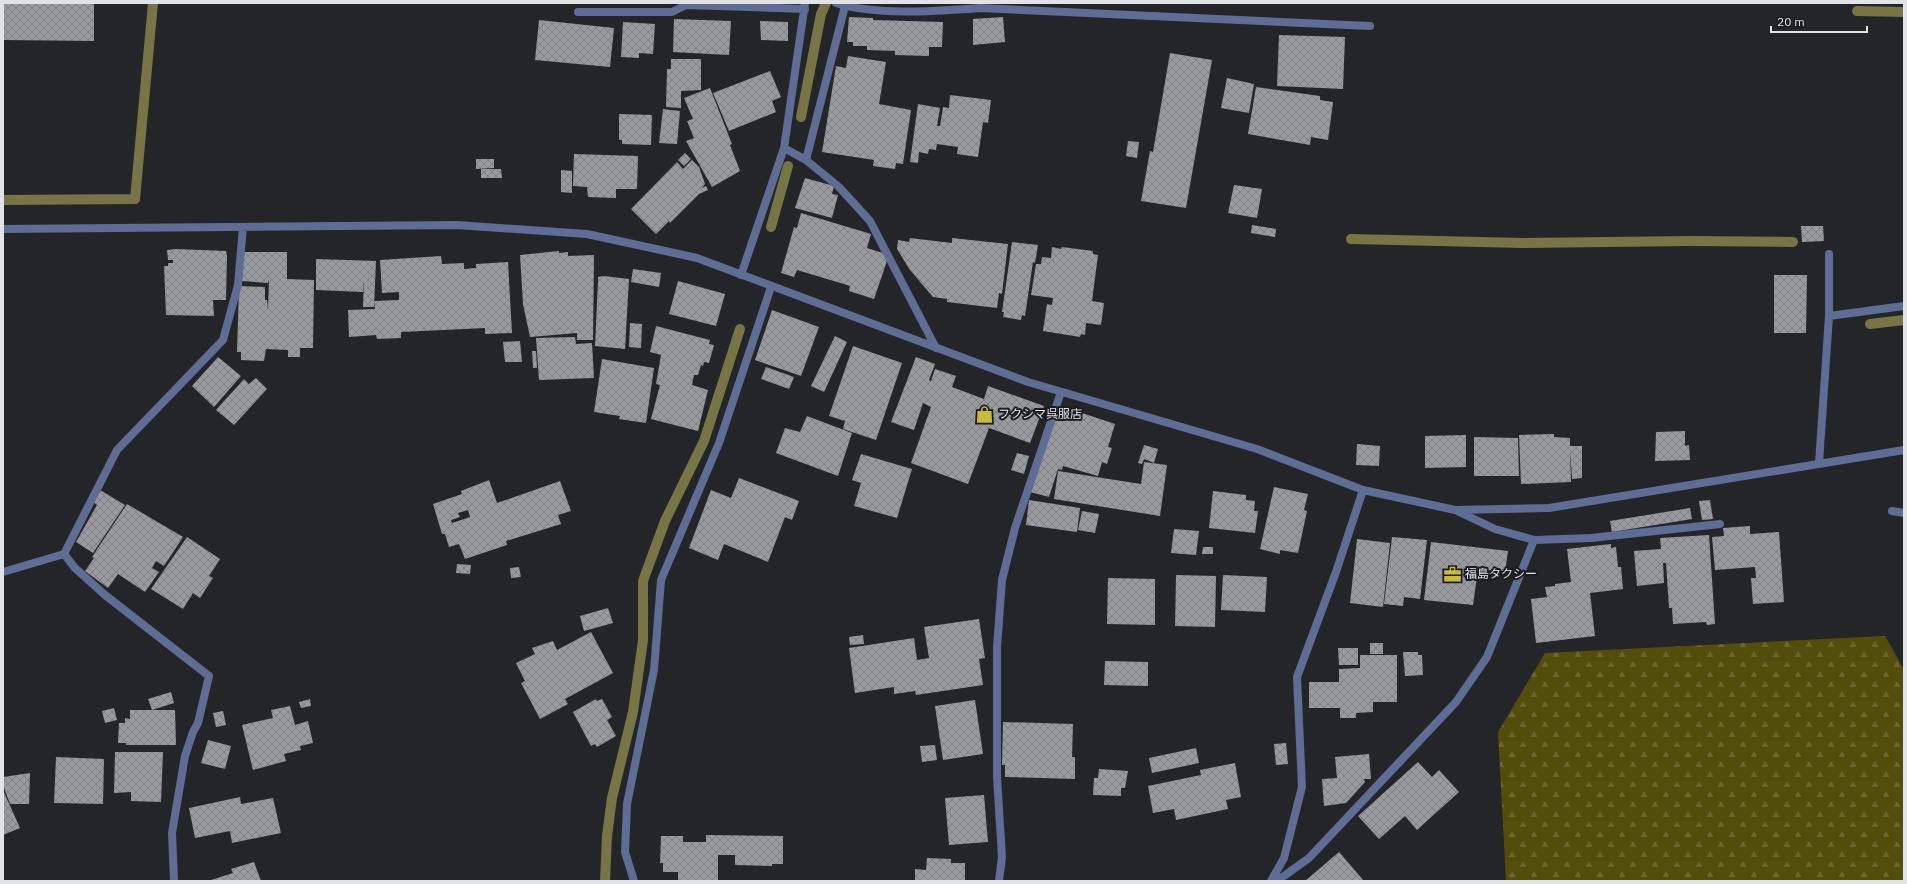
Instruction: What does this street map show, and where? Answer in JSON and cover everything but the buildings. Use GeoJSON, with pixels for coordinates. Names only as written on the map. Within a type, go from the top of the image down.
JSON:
{"type":"FeatureCollection","features":[{"type":"Feature","properties":{"kind":"street"},"geometry":{"type":"LineString","coordinates":[[806,160],[839,4],[875,10],[943,10],[988,8],[1370,26]]}},
{"type":"Feature","properties":{"kind":"street"},"geometry":{"type":"LineString","coordinates":[[578,12],[672,12],[686,5],[805,6],[784,148],[741,275]]}},
{"type":"Feature","properties":{"kind":"street"},"geometry":{"type":"LineString","coordinates":[[784,148],[806,160],[839,187],[870,221],[936,348]]}},
{"type":"Feature","properties":{"kind":"street"},"geometry":{"type":"LineString","coordinates":[[3,229],[457,225],[587,234],[697,258],[1028,382],[1257,449],[1363,490],[1455,510],[1495,529],[1534,540],[1591,538],[1720,524]]}},
{"type":"Feature","properties":{"kind":"street"},"geometry":{"type":"LineString","coordinates":[[3,572],[64,554],[117,450],[223,340],[238,285],[243,227]]}},
{"type":"Feature","properties":{"kind":"street"},"geometry":{"type":"LineString","coordinates":[[1819,463],[1829,316],[1829,254]]}},
{"type":"Feature","properties":{"kind":"street"},"geometry":{"type":"LineString","coordinates":[[634,881],[625,852],[627,804],[654,670],[661,580],[719,443],[771,287]]}},
{"type":"Feature","properties":{"kind":"street"},"geometry":{"type":"LineString","coordinates":[[1829,316],[1904,306]]}},
{"type":"Feature","properties":{"kind":"street"},"geometry":{"type":"LineString","coordinates":[[999,881],[1002,857],[997,777],[997,647],[1002,580],[1015,528],[1061,392]]}},
{"type":"Feature","properties":{"kind":"street"},"geometry":{"type":"LineString","coordinates":[[1455,510],[1550,508],[1904,450]]}},
{"type":"Feature","properties":{"kind":"street"},"geometry":{"type":"LineString","coordinates":[[1271,881],[1284,858],[1302,787],[1296,677],[1336,572],[1363,490]]}},
{"type":"Feature","properties":{"kind":"street"},"geometry":{"type":"LineString","coordinates":[[1892,511],[1904,513]]}},
{"type":"Feature","properties":{"kind":"street"},"geometry":{"type":"LineString","coordinates":[[1277,881],[1309,858],[1456,702],[1486,657],[1534,540]]}},
{"type":"Feature","properties":{"kind":"street"},"geometry":{"type":"LineString","coordinates":[[64,554],[75,568],[105,595],[209,676],[198,723],[193,732],[185,756],[172,833],[174,881]]}},
{"type":"Feature","properties":{"kind":"green space"},"geometry":{"type":"Polygon","coordinates":[[[1885,636],[1904,670],[1904,881],[1506,881],[1498,732],[1545,653],[1885,636]]]}},
{"type":"Feature","properties":{"kind":"waterway"},"geometry":{"type":"LineString","coordinates":[[3,200],[135,199],[153,3]]}},
{"type":"Feature","properties":{"kind":"waterway"},"geometry":{"type":"LineString","coordinates":[[801,117],[821,14],[826,3]]}},
{"type":"Feature","properties":{"kind":"waterway"},"geometry":{"type":"LineString","coordinates":[[1857,11],[1904,12]]}},
{"type":"Feature","properties":{"kind":"waterway"},"geometry":{"type":"LineString","coordinates":[[771,227],[788,166]]}},
{"type":"Feature","properties":{"kind":"waterway"},"geometry":{"type":"LineString","coordinates":[[1351,239],[1523,243],[1690,241],[1793,242]]}},
{"type":"Feature","properties":{"kind":"waterway"},"geometry":{"type":"LineString","coordinates":[[1870,324],[1904,320]]}},
{"type":"Feature","properties":{"kind":"waterway"},"geometry":{"type":"LineString","coordinates":[[605,881],[607,836],[612,798],[633,712],[643,640],[643,581],[665,521],[704,441],[740,329]]}},
{"type":"Feature","properties":{"kind":"place","name":"フクシマ呉服店"},"geometry":{"type":"Point","coordinates":[985,414]}},
{"type":"Feature","properties":{"kind":"place","name":"福島タクシー"},"geometry":{"type":"Point","coordinates":[1452,574]}}]}
